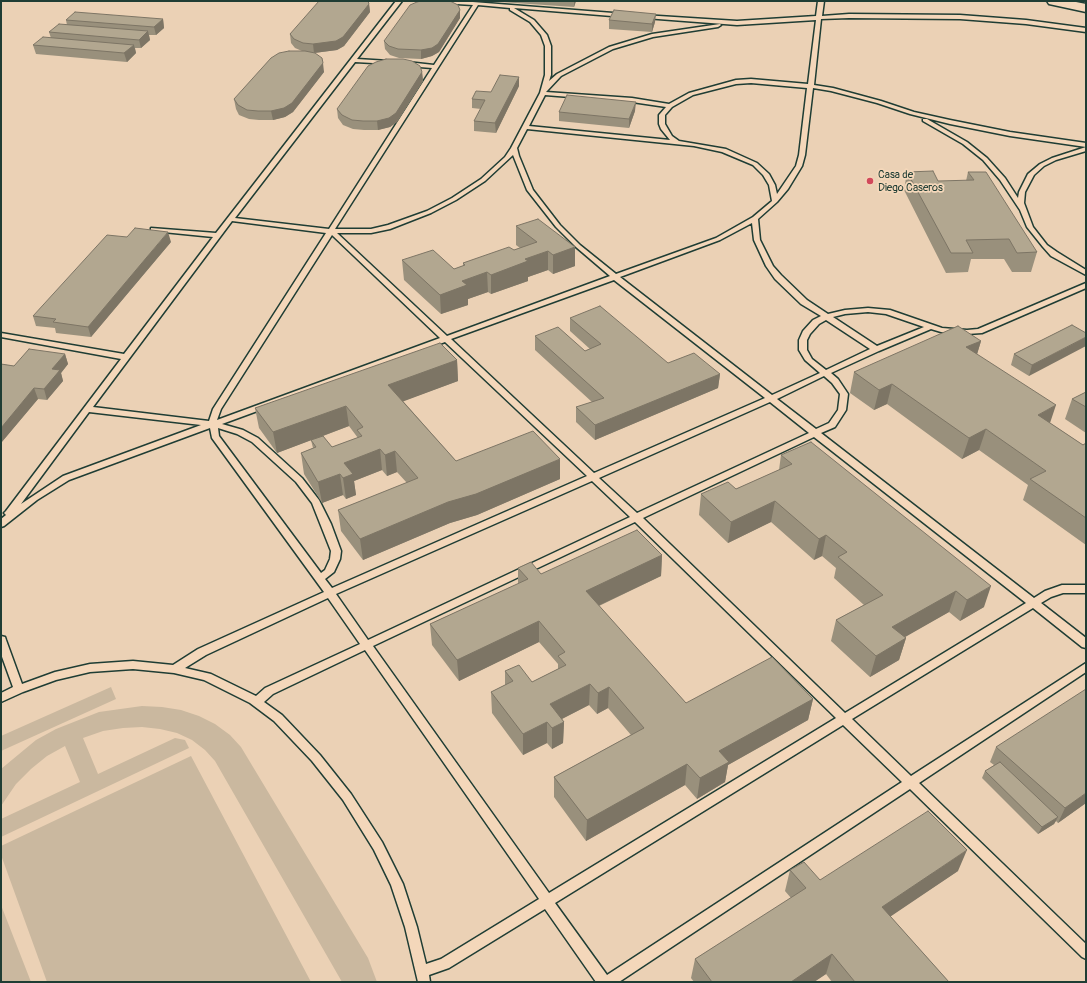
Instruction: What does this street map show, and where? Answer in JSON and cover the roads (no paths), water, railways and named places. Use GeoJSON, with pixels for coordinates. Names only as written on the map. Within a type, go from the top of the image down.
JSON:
{"type":"FeatureCollection","features":[{"type":"Feature","properties":{"kind":"street"},"geometry":{"type":"LineString","coordinates":[[1053,1],[1086,8]]}},
{"type":"Feature","properties":{"kind":"lane"},"geometry":{"type":"LineString","coordinates":[[1,524],[217,235],[400,1]]}},
{"type":"Feature","properties":{"kind":"lane"},"geometry":{"type":"LineString","coordinates":[[440,1],[634,15]]}},
{"type":"Feature","properties":{"kind":"lane"},"geometry":{"type":"LineString","coordinates":[[1,524],[34,498],[66,478],[718,239],[756,218],[775,201],[794,176],[802,155],[821,1]]}},
{"type":"Feature","properties":{"kind":"lane"},"geometry":{"type":"LineString","coordinates":[[476,4],[218,409],[213,419],[213,424],[215,436],[330,593],[604,982]]}},
{"type":"Feature","properties":{"kind":"lane"},"geometry":{"type":"LineString","coordinates":[[230,219],[330,231],[371,231],[429,212],[454,199],[483,180],[507,158],[514,147],[544,90],[548,75],[548,46],[544,35],[532,21],[507,6]]}},
{"type":"Feature","properties":{"kind":"lane"},"geometry":{"type":"LineString","coordinates":[[544,90],[559,75],[611,48],[632,41],[673,32],[737,23],[819,17],[876,15],[960,17],[1032,22],[1086,30]]}},
{"type":"Feature","properties":{"kind":"lane"},"geometry":{"type":"LineString","coordinates":[[642,16],[737,23]]}},
{"type":"Feature","properties":{"kind":"lane"},"geometry":{"type":"LineString","coordinates":[[354,60],[436,67]]}},
{"type":"Feature","properties":{"kind":"lane"},"geometry":{"type":"LineString","coordinates":[[677,142],[664,129],[662,124],[662,115],[670,106],[691,94],[736,82],[769,81],[810,85],[852,94],[912,113],[1010,134],[1086,145]]}},
{"type":"Feature","properties":{"kind":"lane"},"geometry":{"type":"LineString","coordinates":[[544,90],[670,106]]}},
{"type":"Feature","properties":{"kind":"lane"},"geometry":{"type":"LineString","coordinates":[[912,113],[941,128],[975,150],[999,174],[1024,212]]}},
{"type":"Feature","properties":{"kind":"lane"},"geometry":{"type":"LineString","coordinates":[[525,126],[710,146],[742,157],[755,164],[766,174],[772,185],[775,201]]}},
{"type":"Feature","properties":{"kind":"lane"},"geometry":{"type":"LineString","coordinates":[[514,147],[516,156],[530,190],[558,226],[578,246],[614,277],[772,398],[1086,644]]}},
{"type":"Feature","properties":{"kind":"lane"},"geometry":{"type":"LineString","coordinates":[[1086,149],[1054,159],[1042,165],[1031,174],[1022,192],[1024,212],[1030,227],[1045,246],[1054,254],[1086,273]]}},
{"type":"Feature","properties":{"kind":"lane"},"geometry":{"type":"LineString","coordinates":[[756,218],[757,240],[770,266],[778,277],[804,302],[876,349]]}},
{"type":"Feature","properties":{"kind":"lane"},"geometry":{"type":"LineString","coordinates":[[153,229],[217,235]]}},
{"type":"Feature","properties":{"kind":"lane"},"geometry":{"type":"LineString","coordinates":[[330,231],[447,338],[638,518],[912,782],[1086,953]]}},
{"type":"Feature","properties":{"kind":"lane"},"geometry":{"type":"LineString","coordinates":[[256,702],[269,691],[817,434],[832,425],[842,410],[844,394],[835,381],[809,360],[803,350],[806,333],[825,316],[844,312],[868,310],[887,312],[930,327],[950,332],[979,331],[1086,285]]}},
{"type":"Feature","properties":{"kind":"lane"},"geometry":{"type":"LineString","coordinates":[[174,669],[202,652],[330,593],[772,398],[876,349],[930,327]]}},
{"type":"Feature","properties":{"kind":"lane"},"geometry":{"type":"LineString","coordinates":[[1,336],[125,357]]}},
{"type":"Feature","properties":{"kind":"lane"},"geometry":{"type":"LineString","coordinates":[[87,409],[213,424],[240,432],[264,447],[299,480],[316,502],[326,524],[336,551],[332,567],[329,572],[319,579]]}},
{"type":"Feature","properties":{"kind":"lane"},"geometry":{"type":"LineString","coordinates":[[1,698],[19,688],[55,676],[90,668],[134,665],[174,669],[207,677],[256,702],[278,718],[316,758],[347,798],[378,846],[397,884],[412,927],[423,977],[1048,594],[1062,589],[1086,589]]}},
{"type":"Feature","properties":{"kind":"lane"},"geometry":{"type":"LineString","coordinates":[[1,640],[19,688]]}},
{"type":"Feature","properties":{"kind":"lane"},"geometry":{"type":"LineString","coordinates":[[608,982],[1086,667]]}},
{"type":"Feature","properties":{"kind":"place","name":"Casa de Diego Caseros"},"geometry":{"type":"Point","coordinates":[870,181]}}]}
